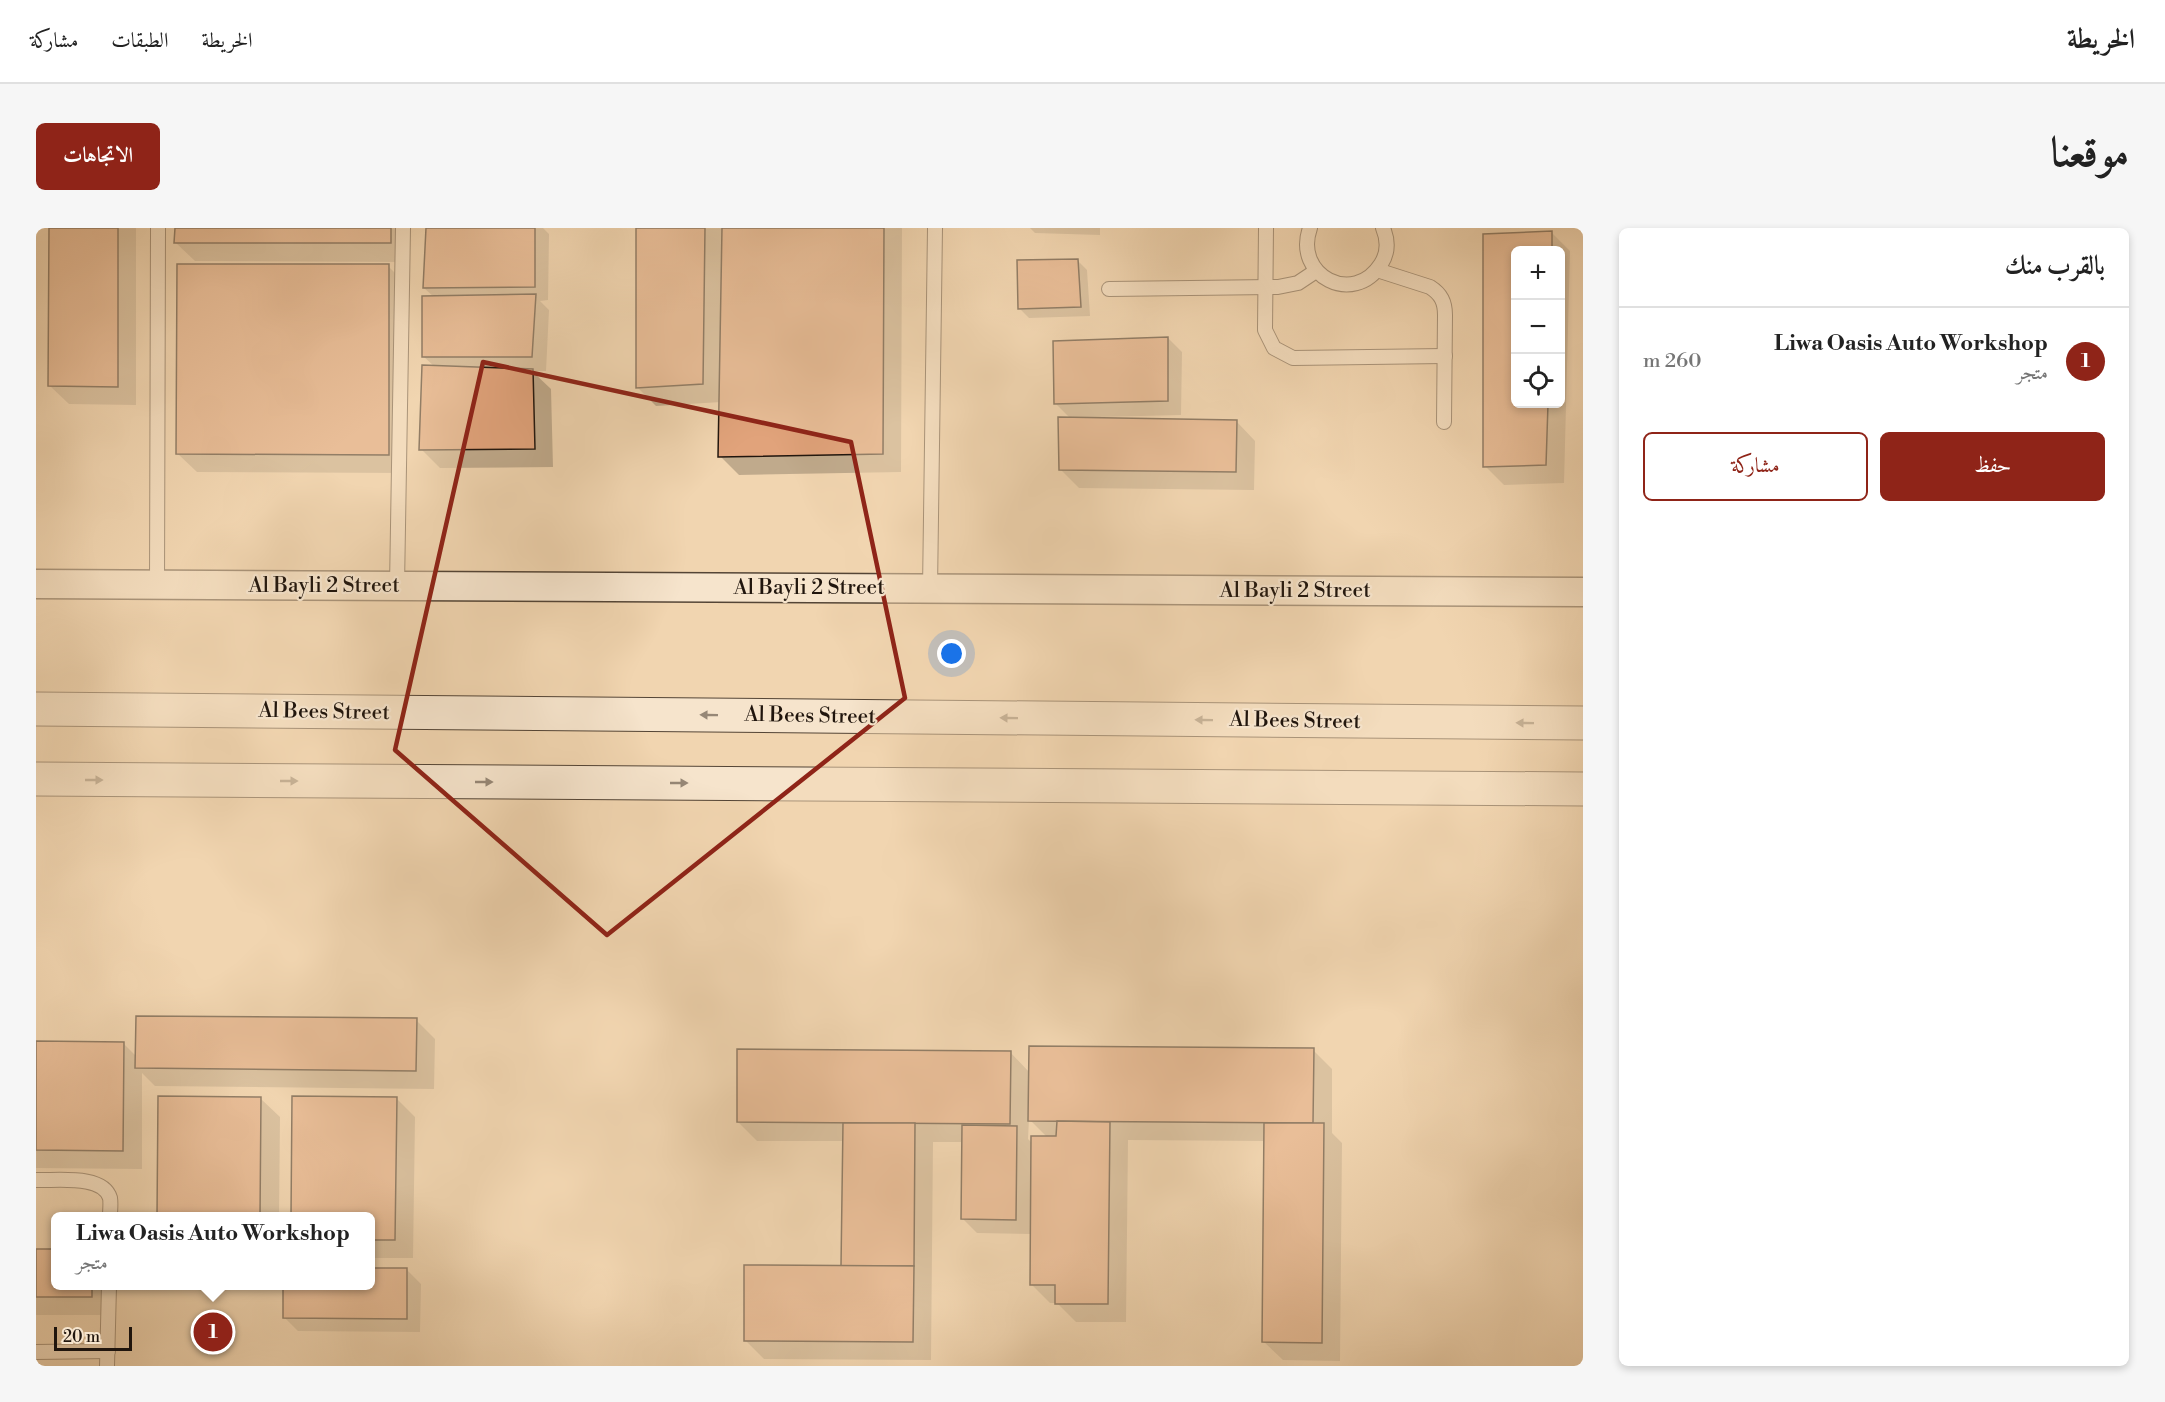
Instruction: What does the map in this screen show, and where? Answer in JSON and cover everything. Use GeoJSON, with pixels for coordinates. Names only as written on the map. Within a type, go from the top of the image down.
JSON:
{"type":"FeatureCollection","features":[{"type":"Feature","properties":{"kind":"street","name":"Al Bayli 2 Street"},"geometry":{"type":"LineString","coordinates":[[36,584],[1583,592]]}},
{"type":"Feature","properties":{"kind":"street","name":"Al Bees Street"},"geometry":{"type":"LineString","coordinates":[[36,709],[1583,723]]}},
{"type":"Feature","properties":{"kind":"street"},"geometry":{"type":"LineString","coordinates":[[36,779],[1583,789]]}},
{"type":"Feature","properties":{"kind":"lane"},"geometry":{"type":"LineString","coordinates":[[158,228],[158,585]]}},
{"type":"Feature","properties":{"kind":"lane"},"geometry":{"type":"LineString","coordinates":[[397,586],[403,228]]}},
{"type":"Feature","properties":{"kind":"lane"},"geometry":{"type":"LineString","coordinates":[[930,589],[935,228]]}},
{"type":"Feature","properties":{"kind":"lane"},"geometry":{"type":"LineString","coordinates":[[1266,228],[1265,330],[1274,348],[1293,358],[1445,356]]}},
{"type":"Feature","properties":{"kind":"lane"},"geometry":{"type":"LineString","coordinates":[[1310,228],[1306,237],[1306,249],[1316,271],[1335,283],[1347,285],[1369,278],[1384,260],[1387,248],[1383,228]]}},
{"type":"Feature","properties":{"kind":"lane"},"geometry":{"type":"LineString","coordinates":[[1377,270],[1437,291],[1445,307],[1444,423]]}},
{"type":"Feature","properties":{"kind":"lane"},"geometry":{"type":"LineString","coordinates":[[1109,290],[1288,286],[1308,278],[1316,271]]}},
{"type":"Feature","properties":{"kind":"lane"},"geometry":{"type":"LineString","coordinates":[[36,1180],[96,1182],[111,1199],[110,1212]]}},
{"type":"Feature","properties":{"kind":"lane"},"geometry":{"type":"LineString","coordinates":[[107,1366],[109,1290]]}},
{"type":"Feature","properties":{"kind":"lane"},"geometry":{"type":"LineString","coordinates":[[36,1352],[108,1351]]}},
{"type":"Feature","properties":{"kind":"highlighted area"},"geometry":{"type":"Polygon","coordinates":[[[483,362],[851,442],[905,698],[607,935],[395,750],[483,362]]]}},
{"type":"Feature","properties":{"kind":"building"},"geometry":{"type":"Polygon","coordinates":[[[49,228],[118,228],[118,387],[48,386],[49,228]]]}},
{"type":"Feature","properties":{"kind":"building"},"geometry":{"type":"Polygon","coordinates":[[[175,228],[391,228],[391,243],[174,243],[175,228]]]}},
{"type":"Feature","properties":{"kind":"building"},"geometry":{"type":"Polygon","coordinates":[[[426,228],[535,228],[535,287],[423,288],[426,228]]]}},
{"type":"Feature","properties":{"kind":"building"},"geometry":{"type":"Polygon","coordinates":[[[636,228],[705,228],[703,384],[636,388],[636,228]]]}},
{"type":"Feature","properties":{"kind":"building"},"geometry":{"type":"Polygon","coordinates":[[[722,228],[884,228],[883,454],[718,457],[722,228]]]}},
{"type":"Feature","properties":{"kind":"building"},"geometry":{"type":"Polygon","coordinates":[[[1552,231],[1552,246],[1511,246],[1511,408],[1548,408],[1546,465],[1483,467],[1483,234],[1552,231]]]}},
{"type":"Feature","properties":{"kind":"building"},"geometry":{"type":"Polygon","coordinates":[[[1078,259],[1081,307],[1018,309],[1017,260],[1078,259]]]}},
{"type":"Feature","properties":{"kind":"building"},"geometry":{"type":"Polygon","coordinates":[[[177,264],[389,264],[389,455],[176,454],[177,264]]]}},
{"type":"Feature","properties":{"kind":"building"},"geometry":{"type":"Polygon","coordinates":[[[536,294],[532,357],[422,357],[422,296],[536,294]]]}},
{"type":"Feature","properties":{"kind":"building"},"geometry":{"type":"Polygon","coordinates":[[[1168,337],[1168,401],[1054,404],[1053,341],[1168,337]]]}},
{"type":"Feature","properties":{"kind":"building"},"geometry":{"type":"Polygon","coordinates":[[[422,365],[533,369],[535,449],[419,450],[422,365]]]}},
{"type":"Feature","properties":{"kind":"building"},"geometry":{"type":"Polygon","coordinates":[[[1058,417],[1237,420],[1236,472],[1059,470],[1058,417]]]}},
{"type":"Feature","properties":{"kind":"building"},"geometry":{"type":"Polygon","coordinates":[[[136,1016],[417,1018],[416,1071],[135,1068],[136,1016]]]}},
{"type":"Feature","properties":{"kind":"building"},"geometry":{"type":"Polygon","coordinates":[[[36,1041],[124,1042],[123,1151],[36,1150],[36,1041]]]}},
{"type":"Feature","properties":{"kind":"building"},"geometry":{"type":"Polygon","coordinates":[[[1029,1046],[1314,1048],[1313,1123],[1028,1121],[1029,1046]]]}},
{"type":"Feature","properties":{"kind":"building"},"geometry":{"type":"Polygon","coordinates":[[[737,1049],[1011,1051],[1010,1124],[737,1122],[737,1049]]]}},
{"type":"Feature","properties":{"kind":"building"},"geometry":{"type":"Polygon","coordinates":[[[158,1096],[261,1097],[260,1212],[157,1212],[158,1096]]]}},
{"type":"Feature","properties":{"kind":"building"},"geometry":{"type":"Polygon","coordinates":[[[292,1096],[397,1097],[395,1240],[375,1240],[375,1212],[291,1212],[292,1096]]]}},
{"type":"Feature","properties":{"kind":"building"},"geometry":{"type":"Polygon","coordinates":[[[1057,1121],[1110,1122],[1108,1304],[1055,1304],[1055,1285],[1030,1285],[1031,1136],[1056,1136],[1057,1121]]]}},
{"type":"Feature","properties":{"kind":"building"},"geometry":{"type":"Polygon","coordinates":[[[843,1123],[915,1123],[914,1266],[841,1266],[843,1123]]]}},
{"type":"Feature","properties":{"kind":"building"},"geometry":{"type":"Polygon","coordinates":[[[1264,1123],[1324,1123],[1322,1343],[1262,1342],[1264,1123]]]}},
{"type":"Feature","properties":{"kind":"building"},"geometry":{"type":"Polygon","coordinates":[[[962,1125],[1017,1126],[1016,1220],[961,1219],[962,1125]]]}},
{"type":"Feature","properties":{"kind":"building"},"geometry":{"type":"Polygon","coordinates":[[[36,1249],[51,1249],[51,1290],[92,1290],[92,1297],[36,1297],[36,1249]]]}},
{"type":"Feature","properties":{"kind":"building"},"geometry":{"type":"Polygon","coordinates":[[[744,1265],[914,1266],[913,1342],[744,1341],[744,1265]]]}},
{"type":"Feature","properties":{"kind":"building"},"geometry":{"type":"Polygon","coordinates":[[[375,1268],[407,1268],[407,1319],[283,1318],[283,1290],[375,1290],[375,1268]]]}},
{"type":"Feature","properties":{"kind":"place","name":"Liwa Oasis Auto Workshop"},"geometry":{"type":"Point","coordinates":[213,1332]}}]}
